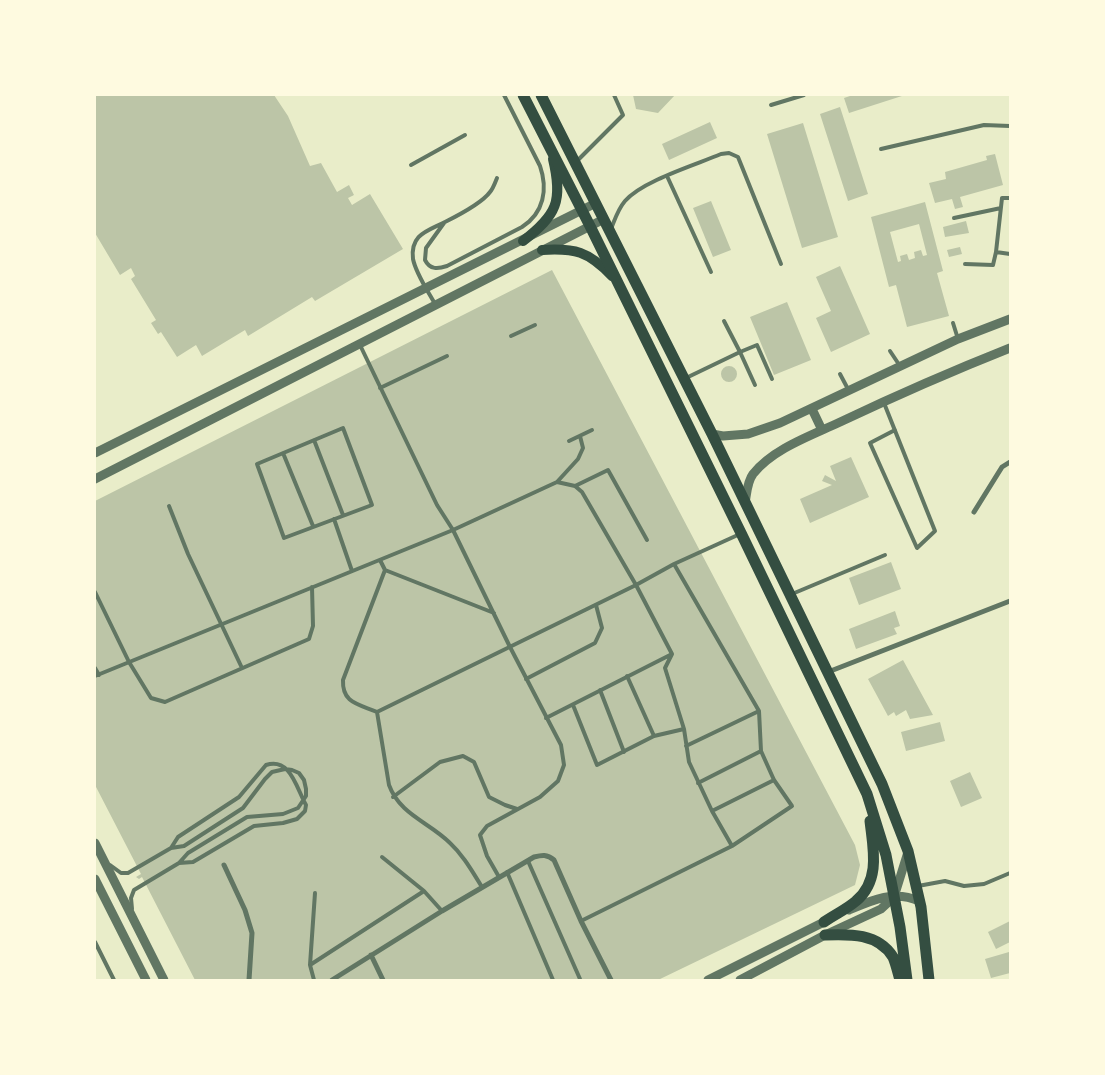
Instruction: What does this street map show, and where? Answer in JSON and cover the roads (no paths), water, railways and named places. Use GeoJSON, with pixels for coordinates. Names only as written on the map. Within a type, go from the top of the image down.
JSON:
{"type":"FeatureCollection","features":[{"type":"Feature","properties":{"kind":"main road"},"geometry":{"type":"LineString","coordinates":[[524,95],[868,794],[886,855],[907,980]]}},
{"type":"Feature","properties":{"kind":"main road"},"geometry":{"type":"LineString","coordinates":[[541,95],[712,434],[882,784],[908,851],[919,901],[929,980]]}},
{"type":"Feature","properties":{"kind":"main road"},"geometry":{"type":"LineString","coordinates":[[523,240],[541,227],[550,215],[556,202],[558,192],[557,174],[551,151]]}},
{"type":"Feature","properties":{"kind":"main road"},"geometry":{"type":"LineString","coordinates":[[542,250],[563,248],[581,253],[596,261],[614,278]]}},
{"type":"Feature","properties":{"kind":"main road"},"geometry":{"type":"LineString","coordinates":[[824,922],[856,901],[867,889],[873,874],[874,858],[868,794]]}},
{"type":"Feature","properties":{"kind":"main road"},"geometry":{"type":"LineString","coordinates":[[825,935],[847,934],[872,939],[884,946],[893,958],[900,980]]}},
{"type":"Feature","properties":{"kind":"street"},"geometry":{"type":"LineString","coordinates":[[95,453],[596,203]]}},
{"type":"Feature","properties":{"kind":"street"},"geometry":{"type":"LineString","coordinates":[[95,479],[604,219]]}},
{"type":"Feature","properties":{"kind":"street"},"geometry":{"type":"LineString","coordinates":[[712,434],[723,436],[748,434],[780,424],[958,339],[1010,319]]}},
{"type":"Feature","properties":{"kind":"street"},"geometry":{"type":"LineString","coordinates":[[745,503],[748,484],[752,475],[763,464],[791,446],[910,388],[1010,348]]}},
{"type":"Feature","properties":{"kind":"street"},"geometry":{"type":"LineString","coordinates":[[812,409],[822,430]]}},
{"type":"Feature","properties":{"kind":"street"},"geometry":{"type":"LineString","coordinates":[[974,512],[1002,467],[1010,462]]}},
{"type":"Feature","properties":{"kind":"street"},"geometry":{"type":"LineString","coordinates":[[828,672],[1009,601],[1010,608]]}},
{"type":"Feature","properties":{"kind":"street"},"geometry":{"type":"LineString","coordinates":[[95,844],[164,980]]}},
{"type":"Feature","properties":{"kind":"street"},"geometry":{"type":"LineString","coordinates":[[740,980],[825,935],[881,909],[894,897],[908,851]]}},
{"type":"Feature","properties":{"kind":"street"},"geometry":{"type":"LineString","coordinates":[[332,980],[482,886],[528,860],[542,855],[554,860],[581,921],[611,980]]}},
{"type":"Feature","properties":{"kind":"street"},"geometry":{"type":"LineString","coordinates":[[224,865],[245,910],[252,933],[249,980]]}},
{"type":"Feature","properties":{"kind":"street"},"geometry":{"type":"LineString","coordinates":[[95,879],[146,980]]}},
{"type":"Feature","properties":{"kind":"street"},"geometry":{"type":"LineString","coordinates":[[708,980],[824,922],[883,896],[910,897],[919,901]]}},
{"type":"Feature","properties":{"kind":"street"},"geometry":{"type":"LineString","coordinates":[[371,955],[383,980]]}},
{"type":"Feature","properties":{"kind":"lane"},"geometry":{"type":"LineString","coordinates":[[444,223],[426,248],[425,260],[432,268],[439,269],[447,266],[522,227],[530,222],[540,206],[544,177],[504,95]]}},
{"type":"Feature","properties":{"kind":"lane"},"geometry":{"type":"LineString","coordinates":[[576,163],[623,115],[614,95]]}},
{"type":"Feature","properties":{"kind":"lane"},"geometry":{"type":"LineString","coordinates":[[771,105],[804,95]]}},
{"type":"Feature","properties":{"kind":"lane"},"geometry":{"type":"LineString","coordinates":[[881,149],[984,125],[1010,126]]}},
{"type":"Feature","properties":{"kind":"lane"},"geometry":{"type":"LineString","coordinates":[[411,165],[465,135]]}},
{"type":"Feature","properties":{"kind":"lane"},"geometry":{"type":"LineString","coordinates":[[610,231],[618,212],[632,195],[667,176],[720,154],[729,153],[738,157],[781,264]]}},
{"type":"Feature","properties":{"kind":"lane"},"geometry":{"type":"LineString","coordinates":[[667,176],[711,272]]}},
{"type":"Feature","properties":{"kind":"lane"},"geometry":{"type":"LineString","coordinates":[[435,304],[415,265],[414,246],[422,233],[429,228],[444,223],[484,198],[491,192],[496,178]]}},
{"type":"Feature","properties":{"kind":"lane"},"geometry":{"type":"LineString","coordinates":[[965,264],[993,265],[1002,198],[1010,198]]}},
{"type":"Feature","properties":{"kind":"lane"},"geometry":{"type":"LineString","coordinates":[[954,218],[1001,208]]}},
{"type":"Feature","properties":{"kind":"lane"},"geometry":{"type":"LineString","coordinates":[[996,252],[1010,254]]}},
{"type":"Feature","properties":{"kind":"lane"},"geometry":{"type":"LineString","coordinates":[[724,321],[755,385]]}},
{"type":"Feature","properties":{"kind":"lane"},"geometry":{"type":"LineString","coordinates":[[953,323],[958,339]]}},
{"type":"Feature","properties":{"kind":"lane"},"geometry":{"type":"LineString","coordinates":[[511,336],[536,325]]}},
{"type":"Feature","properties":{"kind":"lane"},"geometry":{"type":"LineString","coordinates":[[359,345],[436,505],[452,530],[561,745],[564,765],[558,781],[540,797],[487,826],[480,835],[487,856],[499,877]]}},
{"type":"Feature","properties":{"kind":"lane"},"geometry":{"type":"LineString","coordinates":[[684,379],[757,345],[772,379]]}},
{"type":"Feature","properties":{"kind":"lane"},"geometry":{"type":"LineString","coordinates":[[890,351],[900,366]]}},
{"type":"Feature","properties":{"kind":"lane"},"geometry":{"type":"LineString","coordinates":[[380,388],[447,356]]}},
{"type":"Feature","properties":{"kind":"lane"},"geometry":{"type":"LineString","coordinates":[[840,374],[849,391]]}},
{"type":"Feature","properties":{"kind":"lane"},"geometry":{"type":"LineString","coordinates":[[883,401],[895,430],[936,531],[917,548],[870,443],[895,430]]}},
{"type":"Feature","properties":{"kind":"lane"},"geometry":{"type":"LineString","coordinates":[[342,428],[372,505],[284,538],[257,464],[314,440],[342,428]]}},
{"type":"Feature","properties":{"kind":"lane"},"geometry":{"type":"LineString","coordinates":[[569,441],[592,430]]}},
{"type":"Feature","properties":{"kind":"lane"},"geometry":{"type":"LineString","coordinates":[[95,668],[97,676],[452,530],[557,482],[578,459],[583,448],[580,436]]}},
{"type":"Feature","properties":{"kind":"lane"},"geometry":{"type":"LineString","coordinates":[[314,440],[343,515]]}},
{"type":"Feature","properties":{"kind":"lane"},"geometry":{"type":"LineString","coordinates":[[283,453],[314,526]]}},
{"type":"Feature","properties":{"kind":"lane"},"geometry":{"type":"LineString","coordinates":[[575,486],[608,470],[647,540]]}},
{"type":"Feature","properties":{"kind":"lane"},"geometry":{"type":"LineString","coordinates":[[557,482],[575,486],[582,492],[636,585],[672,654]]}},
{"type":"Feature","properties":{"kind":"lane"},"geometry":{"type":"LineString","coordinates":[[168,506],[188,554],[242,668]]}},
{"type":"Feature","properties":{"kind":"lane"},"geometry":{"type":"LineString","coordinates":[[334,519],[352,571]]}},
{"type":"Feature","properties":{"kind":"lane"},"geometry":{"type":"LineString","coordinates":[[376,712],[596,605],[674,564],[741,533]]}},
{"type":"Feature","properties":{"kind":"lane"},"geometry":{"type":"LineString","coordinates":[[790,595],[885,555]]}},
{"type":"Feature","properties":{"kind":"lane"},"geometry":{"type":"LineString","coordinates":[[380,560],[385,570],[494,613]]}},
{"type":"Feature","properties":{"kind":"lane"},"geometry":{"type":"LineString","coordinates":[[581,921],[732,846],[792,806],[774,780],[761,751],[759,711],[674,564]]}},
{"type":"Feature","properties":{"kind":"lane"},"geometry":{"type":"LineString","coordinates":[[376,712],[348,699],[343,690],[344,680],[385,570]]}},
{"type":"Feature","properties":{"kind":"lane"},"geometry":{"type":"LineString","coordinates":[[95,592],[129,662],[151,698],[165,702],[309,639],[313,626],[312,587]]}},
{"type":"Feature","properties":{"kind":"lane"},"geometry":{"type":"LineString","coordinates":[[526,679],[595,643],[602,628],[596,605]]}},
{"type":"Feature","properties":{"kind":"lane"},"geometry":{"type":"LineString","coordinates":[[546,718],[672,654]]}},
{"type":"Feature","properties":{"kind":"lane"},"geometry":{"type":"LineString","coordinates":[[672,654],[665,668],[684,729],[689,762],[712,812],[732,846]]}},
{"type":"Feature","properties":{"kind":"lane"},"geometry":{"type":"LineString","coordinates":[[627,676],[654,736]]}},
{"type":"Feature","properties":{"kind":"lane"},"geometry":{"type":"LineString","coordinates":[[600,690],[624,752]]}},
{"type":"Feature","properties":{"kind":"lane"},"geometry":{"type":"LineString","coordinates":[[573,705],[597,765],[654,736],[684,729]]}},
{"type":"Feature","properties":{"kind":"lane"},"geometry":{"type":"LineString","coordinates":[[686,746],[759,711]]}},
{"type":"Feature","properties":{"kind":"lane"},"geometry":{"type":"LineString","coordinates":[[376,712],[389,785],[393,797],[400,805],[449,841],[460,852],[482,886]]}},
{"type":"Feature","properties":{"kind":"lane"},"geometry":{"type":"LineString","coordinates":[[698,783],[761,751]]}},
{"type":"Feature","properties":{"kind":"lane"},"geometry":{"type":"LineString","coordinates":[[393,797],[440,762],[463,756],[474,762],[489,797],[505,806],[518,809]]}},
{"type":"Feature","properties":{"kind":"lane"},"geometry":{"type":"LineString","coordinates":[[171,848],[178,837],[239,797],[266,765],[272,763],[286,767],[306,805],[305,811],[301,816],[291,822],[254,826],[193,862],[179,864]]}},
{"type":"Feature","properties":{"kind":"lane"},"geometry":{"type":"LineString","coordinates":[[103,859],[118,872],[125,874],[171,848],[184,846],[243,808],[272,772],[285,769],[292,770],[299,773],[304,780],[306,796],[298,808],[283,814],[247,817],[188,853],[179,864],[134,890],[131,898],[133,919]]}},
{"type":"Feature","properties":{"kind":"lane"},"geometry":{"type":"LineString","coordinates":[[712,812],[774,780]]}},
{"type":"Feature","properties":{"kind":"lane"},"geometry":{"type":"LineString","coordinates":[[382,858],[424,891],[442,911]]}},
{"type":"Feature","properties":{"kind":"lane"},"geometry":{"type":"LineString","coordinates":[[528,860],[580,979]]}},
{"type":"Feature","properties":{"kind":"lane"},"geometry":{"type":"LineString","coordinates":[[507,872],[553,980]]}},
{"type":"Feature","properties":{"kind":"lane"},"geometry":{"type":"LineString","coordinates":[[916,886],[945,882],[964,886],[984,884],[1010,872]]}},
{"type":"Feature","properties":{"kind":"lane"},"geometry":{"type":"LineString","coordinates":[[310,964],[424,891]]}},
{"type":"Feature","properties":{"kind":"lane"},"geometry":{"type":"LineString","coordinates":[[314,980],[310,964],[315,893]]}},
{"type":"Feature","properties":{"kind":"lane"},"geometry":{"type":"LineString","coordinates":[[95,942],[114,980]]}}]}
